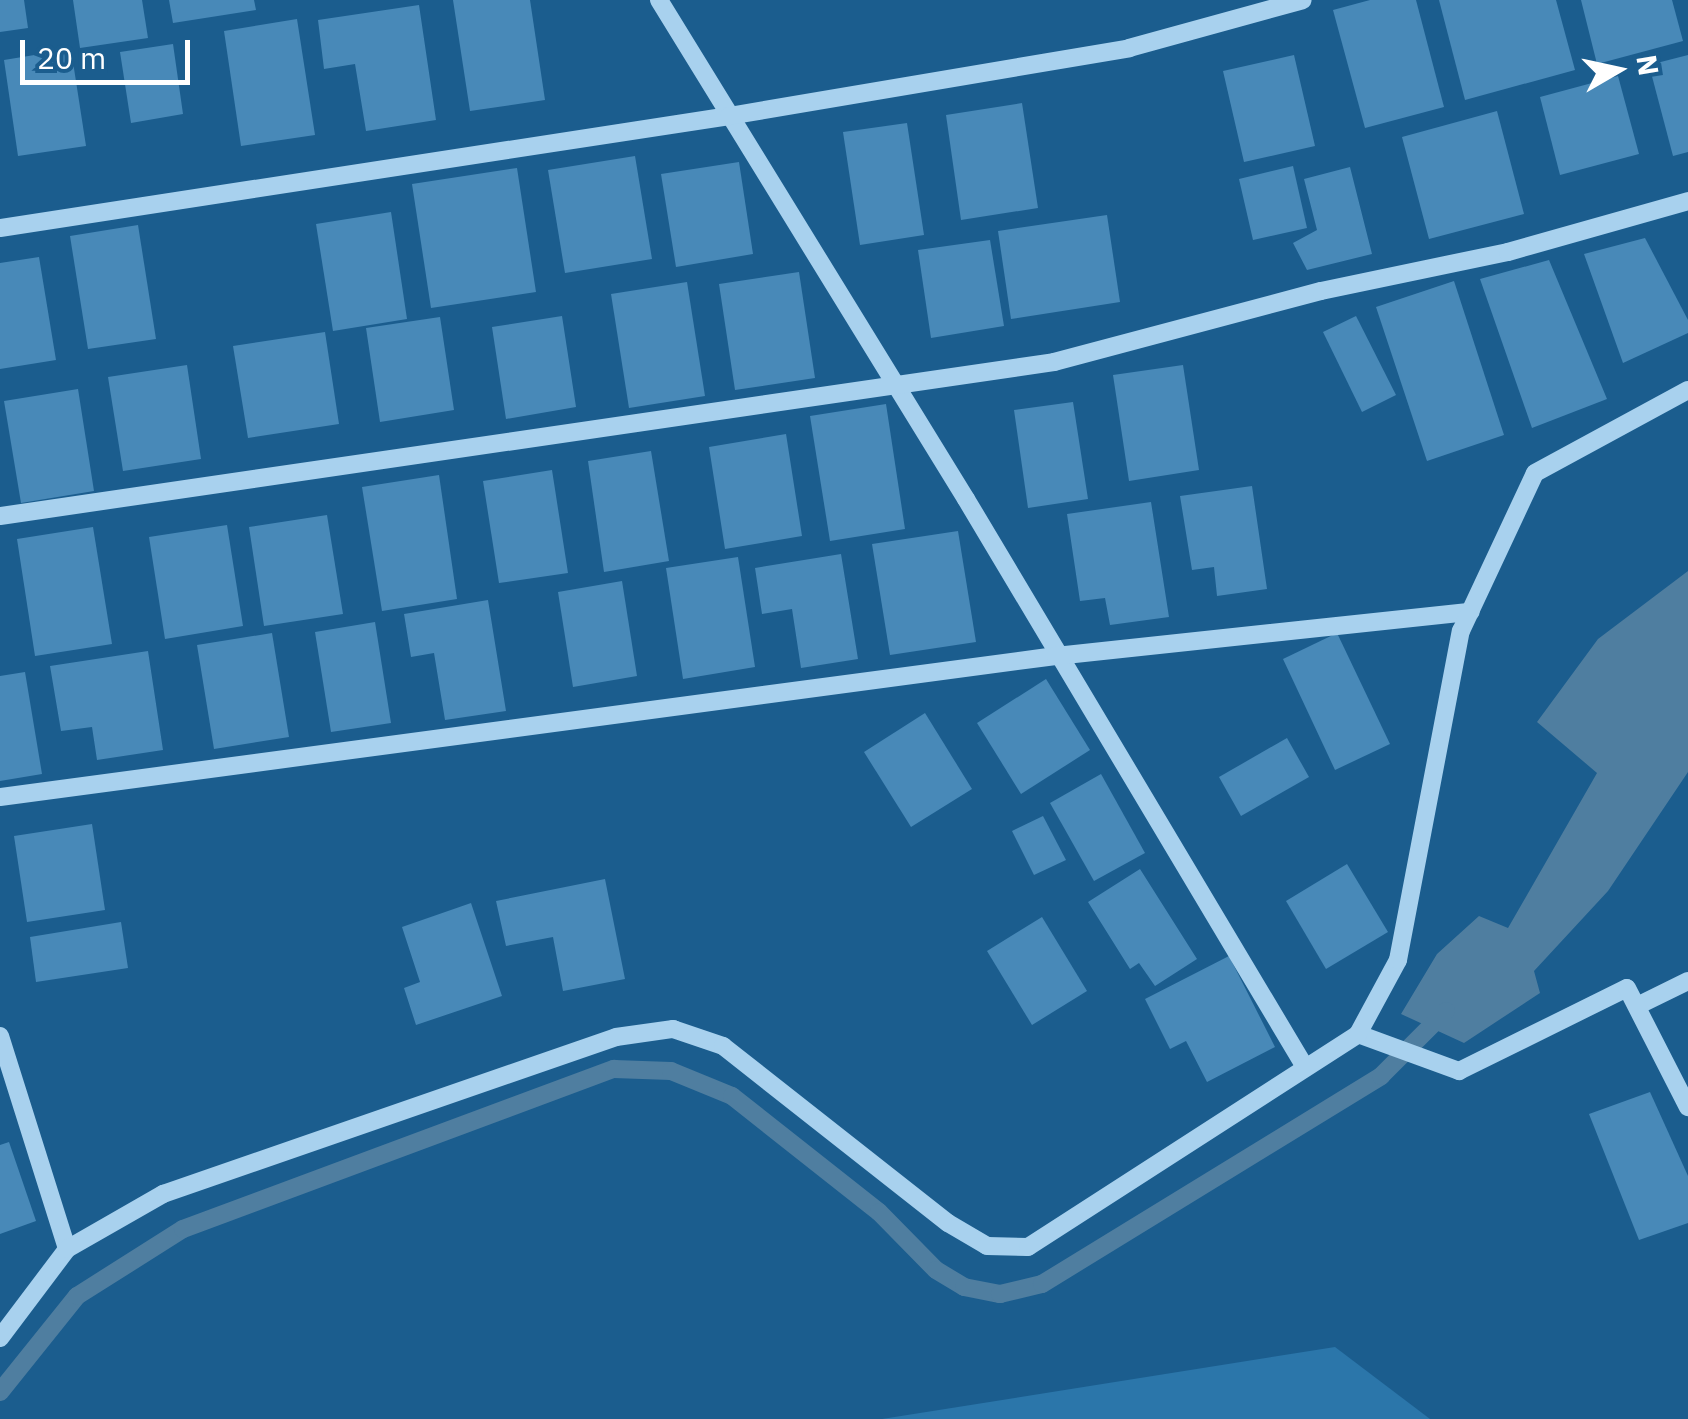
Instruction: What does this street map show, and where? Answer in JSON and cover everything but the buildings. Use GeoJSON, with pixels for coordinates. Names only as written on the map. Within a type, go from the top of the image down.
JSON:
{"type":"FeatureCollection","features":[{"type":"Feature","properties":{"kind":"street"},"geometry":{"type":"LineString","coordinates":[[660,0],[966,499],[1056,656],[1305,1067]]}},
{"type":"Feature","properties":{"kind":"street"},"geometry":{"type":"LineString","coordinates":[[0,228],[730,116],[1128,48],[1304,0]]}},
{"type":"Feature","properties":{"kind":"street"},"geometry":{"type":"LineString","coordinates":[[0,516],[1054,362],[1321,291],[1508,252],[1688,201]]}},
{"type":"Feature","properties":{"kind":"street"},"geometry":{"type":"LineString","coordinates":[[0,1338],[67,1249],[181,1188],[616,1037],[673,1029],[724,1046],[948,1223],[987,1246],[1028,1247],[1305,1067],[1366,1037],[1398,960],[1461,632],[1535,472],[1688,390]]}},
{"type":"Feature","properties":{"kind":"street"},"geometry":{"type":"LineString","coordinates":[[0,796],[1056,656],[1471,612]]}},
{"type":"Feature","properties":{"kind":"street"},"geometry":{"type":"LineString","coordinates":[[1636,1006],[1688,982]]}},
{"type":"Feature","properties":{"kind":"street"},"geometry":{"type":"LineString","coordinates":[[1366,1037],[1459,1071],[1627,988],[1688,1106]]}},
{"type":"Feature","properties":{"kind":"street"},"geometry":{"type":"LineString","coordinates":[[0,1036],[67,1249]]}},
{"type":"Feature","properties":{"kind":"shaded area"},"geometry":{"type":"Polygon","coordinates":[[[1688,571],[1688,772],[1608,891],[1534,971],[1540,993],[1464,1043],[1401,1014],[1437,954],[1479,916],[1508,928],[1597,773],[1537,722],[1598,639],[1688,571]]]}},
{"type":"Feature","properties":{"kind":"shaded area"},"geometry":{"type":"Polygon","coordinates":[[[1335,1347],[1430,1419],[882,1419],[1335,1347]]]}},
{"type":"Feature","properties":{"kind":"waterway"},"geometry":{"type":"LineString","coordinates":[[0,1392],[77,1296],[183,1229],[614,1069],[671,1071],[732,1096],[879,1212],[936,1270],[964,1287],[1000,1294],[1042,1284],[1381,1076],[1446,1011]]}}]}
